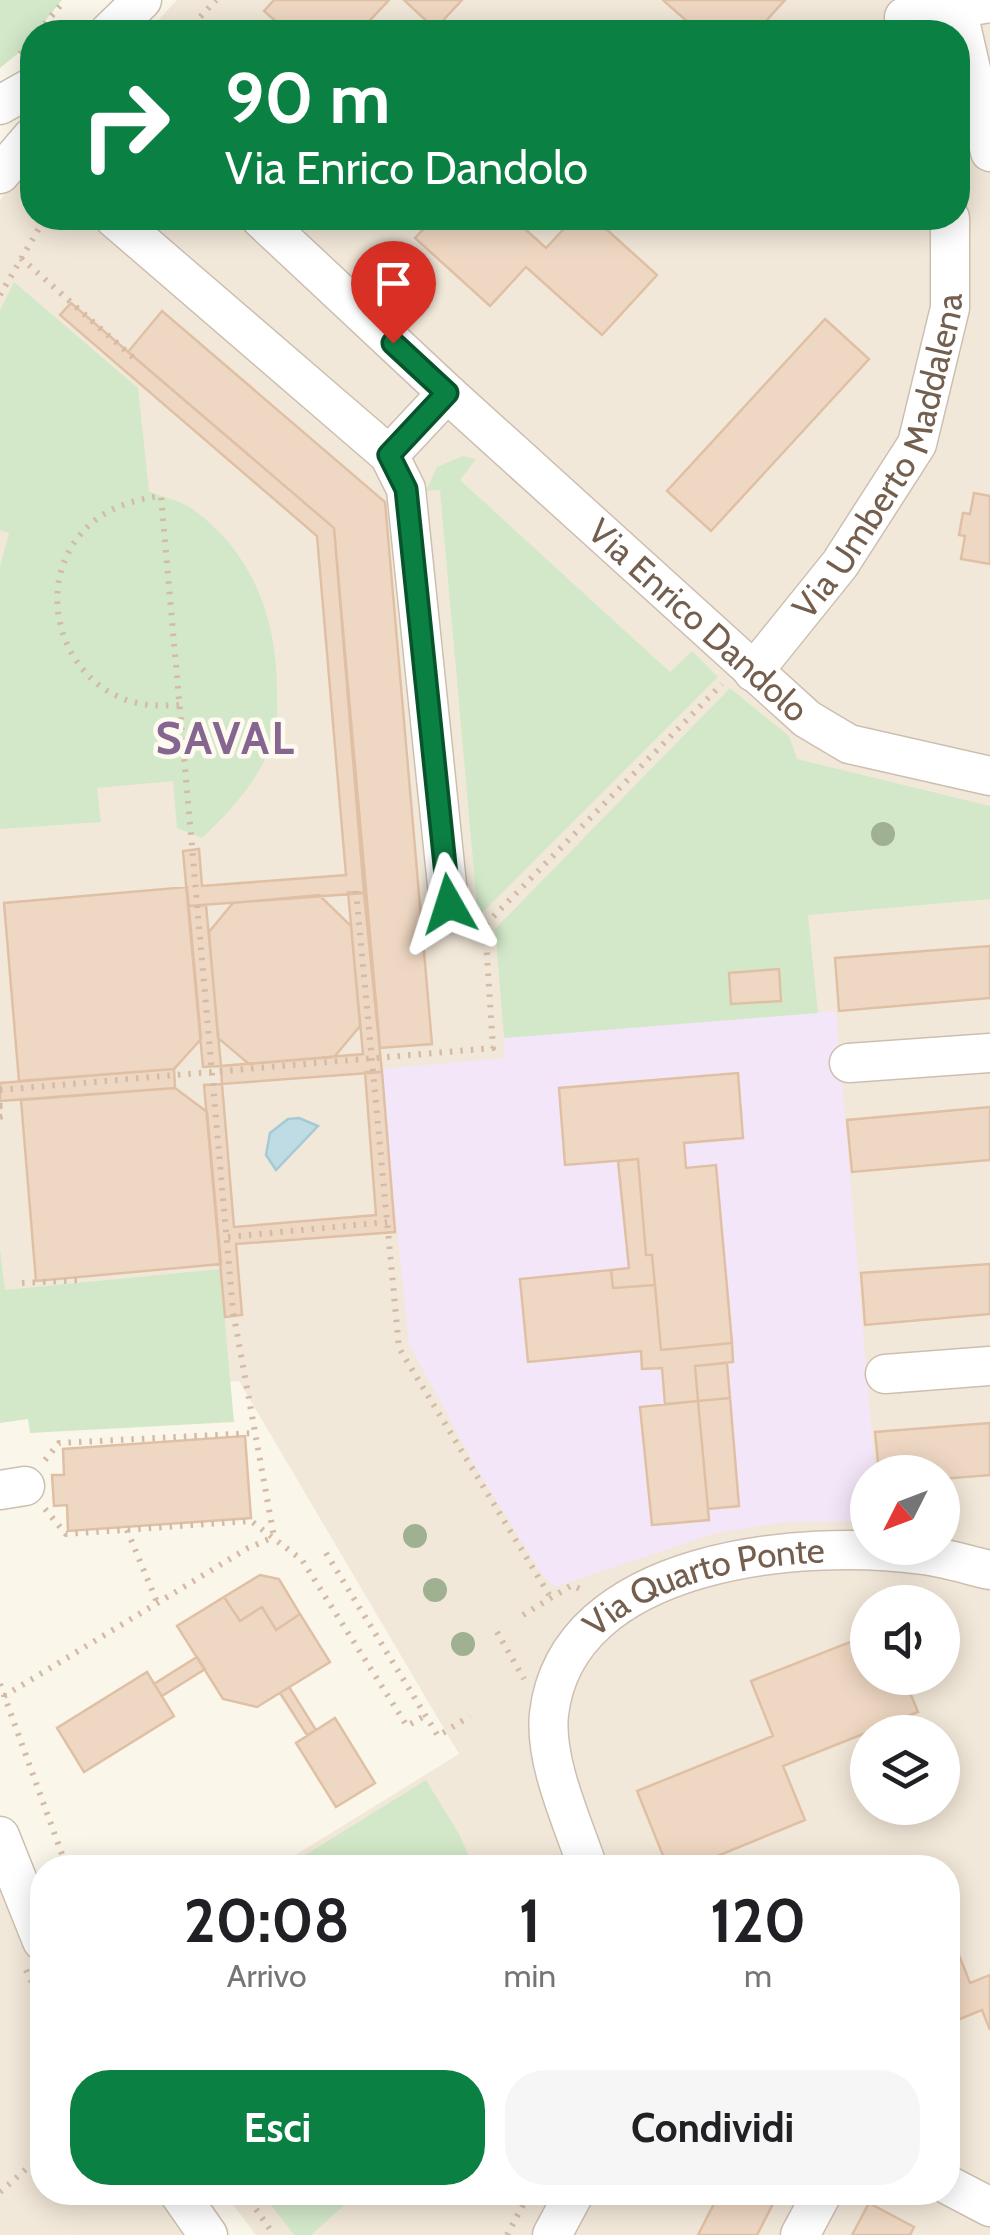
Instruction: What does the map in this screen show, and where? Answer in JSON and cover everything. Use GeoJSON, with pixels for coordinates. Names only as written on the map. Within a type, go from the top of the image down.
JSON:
{"type":"FeatureCollection","features":[{"type":"Feature","properties":{"kind":"street"},"geometry":{"type":"LineString","coordinates":[[121,20],[142,0]]}},
{"type":"Feature","properties":{"kind":"street"},"geometry":{"type":"LineString","coordinates":[[904,16],[974,6],[990,152]]}},
{"type":"Feature","properties":{"kind":"street"},"geometry":{"type":"LineString","coordinates":[[0,174],[20,152]]}},
{"type":"Feature","properties":{"kind":"street"},"geometry":{"type":"LineString","coordinates":[[128,230],[389,455],[406,489],[449,904]]}},
{"type":"Feature","properties":{"kind":"street","name":"Via Enrico Dandolo"},"geometry":{"type":"LineString","coordinates":[[273,230],[740,676],[849,744],[990,776]]}},
{"type":"Feature","properties":{"kind":"street","name":"Via Umberto Maddalena"},"geometry":{"type":"LineString","coordinates":[[740,676],[840,564],[918,444],[950,308],[950,230]]}},
{"type":"Feature","properties":{"kind":"street"},"geometry":{"type":"LineString","coordinates":[[389,455],[447,393]]}},
{"type":"Feature","properties":{"kind":"street"},"geometry":{"type":"LineString","coordinates":[[850,1063],[990,1053]]}},
{"type":"Feature","properties":{"kind":"street"},"geometry":{"type":"LineString","coordinates":[[884,1374],[990,1366]]}},
{"type":"Feature","properties":{"kind":"street","name":"Via Quarto Ponte"},"geometry":{"type":"LineString","coordinates":[[583,1855],[554,1770],[549,1715],[562,1667],[586,1632],[615,1605],[657,1584],[726,1562],[826,1550],[923,1555],[990,1570]]}},
{"type":"Feature","properties":{"kind":"street"},"geometry":{"type":"LineString","coordinates":[[0,1836],[30,1911]]}},
{"type":"Feature","properties":{"kind":"street"},"geometry":{"type":"LineString","coordinates":[[960,2191],[990,2207]]}},
{"type":"Feature","properties":{"kind":"street"},"geometry":{"type":"LineString","coordinates":[[187,2205],[208,2235]]}},
{"type":"Feature","properties":{"kind":"street"},"geometry":{"type":"LineString","coordinates":[[552,2235],[568,2205]]}},
{"type":"Feature","properties":{"kind":"street"},"geometry":{"type":"LineString","coordinates":[[800,2235],[816,2205]]}},
{"type":"Feature","properties":{"kind":"path"},"geometry":{"type":"LineString","coordinates":[[48,20],[65,0]]}},
{"type":"Feature","properties":{"kind":"path"},"geometry":{"type":"LineString","coordinates":[[197,20],[216,0]]}},
{"type":"Feature","properties":{"kind":"path"},"geometry":{"type":"LineString","coordinates":[[0,296],[38,230]]}},
{"type":"Feature","properties":{"kind":"path"},"geometry":{"type":"LineString","coordinates":[[20,258],[136,360]]}},
{"type":"Feature","properties":{"kind":"path"},"geometry":{"type":"LineString","coordinates":[[179,706],[150,706],[106,691],[70,656],[59,621],[58,589],[65,557],[80,534],[99,517],[138,499],[161,496],[233,1311],[274,1537]]}},
{"type":"Feature","properties":{"kind":"path"},"geometry":{"type":"LineString","coordinates":[[0,1090],[494,1048],[485,925],[740,676]]}},
{"type":"Feature","properties":{"kind":"path"},"geometry":{"type":"LineString","coordinates":[[356,891],[400,1348],[551,1598]]}},
{"type":"Feature","properties":{"kind":"path"},"geometry":{"type":"LineString","coordinates":[[228,1237],[387,1222]]}},
{"type":"Feature","properties":{"kind":"path"},"geometry":{"type":"LineString","coordinates":[[22,1283],[84,1280]]}},
{"type":"Feature","properties":{"kind":"path"},"geometry":{"type":"LineString","coordinates":[[256,1432],[58,1444],[13,1488],[66,1534],[251,1520],[302,1560],[406,1726],[426,1714]]}},
{"type":"Feature","properties":{"kind":"path"},"geometry":{"type":"LineString","coordinates":[[127,1530],[158,1602]]}},
{"type":"Feature","properties":{"kind":"path"},"geometry":{"type":"LineString","coordinates":[[4,1696],[248,1548],[274,1537]]}},
{"type":"Feature","properties":{"kind":"path"},"geometry":{"type":"LineString","coordinates":[[326,1553],[438,1736],[470,1716]]}},
{"type":"Feature","properties":{"kind":"path"},"geometry":{"type":"LineString","coordinates":[[0,1684],[61,1855]]}},
{"type":"Feature","properties":{"kind":"path"},"geometry":{"type":"LineString","coordinates":[[0,2192],[30,2165]]}},
{"type":"Feature","properties":{"kind":"path"},"geometry":{"type":"LineString","coordinates":[[253,2205],[274,2235]]}},
{"type":"Feature","properties":{"kind":"path"},"geometry":{"type":"LineString","coordinates":[[507,2235],[523,2205]]}},
{"type":"Feature","properties":{"kind":"shaded area"},"geometry":{"type":"Polygon","coordinates":[[[177,0],[990,0],[990,2235],[256,2235],[233,2205],[960,2205],[960,1855],[295,1855],[459,1754],[239,1381],[0,1405],[0,201],[20,173],[20,230],[970,230],[970,20],[158,20],[177,0]]]}},
{"type":"Feature","properties":{"kind":"shaded area"},"geometry":{"type":"Polygon","coordinates":[[[836,1011],[874,1455],[850,1455],[850,1521],[786,1522],[716,1533],[555,1587],[543,1576],[479,1473],[409,1344],[381,1069],[505,1058],[504,1038],[836,1011]]]}},
{"type":"Feature","properties":{"kind":"shaded area"},"geometry":{"type":"Polygon","coordinates":[[[0,1885],[30,1949],[30,2205],[173,2205],[192,2235],[0,2235],[0,1885]]]}},
{"type":"Feature","properties":{"kind":"green space"},"geometry":{"type":"Polygon","coordinates":[[[0,0],[62,0],[46,20],[20,20],[20,52],[0,68],[0,0]]]}},
{"type":"Feature","properties":{"kind":"green space"},"geometry":{"type":"Polygon","coordinates":[[[14,282],[138,388],[149,491],[186,505],[213,525],[246,566],[267,614],[276,667],[277,720],[273,741],[248,787],[202,838],[177,828],[173,781],[97,788],[101,822],[0,829],[0,566],[9,533],[0,530],[0,310],[14,282]]]}},
{"type":"Feature","properties":{"kind":"green space"},"geometry":{"type":"Polygon","coordinates":[[[463,456],[476,459],[460,480],[670,672],[692,651],[718,677],[478,917],[440,490],[426,491],[437,467],[463,456]]]}},
{"type":"Feature","properties":{"kind":"green space"},"geometry":{"type":"Polygon","coordinates":[[[730,688],[789,736],[797,759],[990,806],[990,899],[808,915],[818,1013],[504,1038],[495,929],[730,688]]]}},
{"type":"Feature","properties":{"kind":"green space"},"geometry":{"type":"Polygon","coordinates":[[[0,1249],[5,1290],[220,1269],[234,1422],[30,1433],[28,1419],[0,1423],[0,1249]]]}},
{"type":"Feature","properties":{"kind":"green space"},"geometry":{"type":"Polygon","coordinates":[[[426,1780],[469,1855],[305,1855],[426,1780]]]}},
{"type":"Feature","properties":{"kind":"green space"},"geometry":{"type":"Polygon","coordinates":[[[271,2205],[345,2205],[311,2235],[294,2235],[271,2205]]]}},
{"type":"Feature","properties":{"kind":"water"},"geometry":{"type":"Polygon","coordinates":[[[299,1118],[318,1126],[276,1170],[266,1155],[270,1133],[288,1119],[299,1118]]]}},
{"type":"Feature","properties":{"kind":"building"},"geometry":{"type":"Polygon","coordinates":[[[274,0],[389,0],[370,20],[274,20],[264,11],[274,0]]]}},
{"type":"Feature","properties":{"kind":"building"},"geometry":{"type":"Polygon","coordinates":[[[404,0],[462,0],[443,20],[425,20],[404,0]]]}},
{"type":"Feature","properties":{"kind":"building"},"geometry":{"type":"Polygon","coordinates":[[[663,0],[785,0],[767,20],[686,20],[663,0]]]}},
{"type":"Feature","properties":{"kind":"building"},"geometry":{"type":"Polygon","coordinates":[[[423,230],[526,230],[546,248],[563,230],[607,230],[657,275],[602,335],[526,267],[490,306],[415,238],[423,230]]]}},
{"type":"Feature","properties":{"kind":"building"},"geometry":{"type":"Polygon","coordinates":[[[71,303],[334,528],[364,893],[188,906],[183,851],[199,849],[202,886],[346,875],[317,536],[60,315],[71,303]]]}},
{"type":"Feature","properties":{"kind":"building"},"geometry":{"type":"Polygon","coordinates":[[[162,311],[385,502],[432,1044],[380,1048],[334,528],[128,352],[162,311]]]}},
{"type":"Feature","properties":{"kind":"building"},"geometry":{"type":"Polygon","coordinates":[[[825,319],[869,359],[711,531],[667,491],[825,319]]]}},
{"type":"Feature","properties":{"kind":"building"},"geometry":{"type":"Polygon","coordinates":[[[974,493],[990,496],[990,564],[961,559],[965,536],[959,535],[963,513],[970,514],[974,493]]]}},
{"type":"Feature","properties":{"kind":"building"},"geometry":{"type":"Polygon","coordinates":[[[187,887],[201,1039],[174,1069],[19,1081],[4,903],[187,887]]]}},
{"type":"Feature","properties":{"kind":"building"},"geometry":{"type":"Polygon","coordinates":[[[348,892],[364,893],[382,1072],[222,1084],[221,1066],[363,1054],[348,892]]]}},
{"type":"Feature","properties":{"kind":"building"},"geometry":{"type":"Polygon","coordinates":[[[319,895],[351,926],[360,1026],[334,1057],[249,1064],[218,1038],[209,932],[233,903],[319,895]]]}},
{"type":"Feature","properties":{"kind":"building"},"geometry":{"type":"Polygon","coordinates":[[[206,905],[221,1066],[203,1067],[188,906],[206,905]]]}},
{"type":"Feature","properties":{"kind":"building"},"geometry":{"type":"Polygon","coordinates":[[[990,946],[990,998],[839,1011],[835,958],[990,946]]]}},
{"type":"Feature","properties":{"kind":"building"},"geometry":{"type":"Polygon","coordinates":[[[779,969],[781,1001],[731,1004],[729,973],[779,969]]]}},
{"type":"Feature","properties":{"kind":"building"},"geometry":{"type":"Polygon","coordinates":[[[174,1069],[175,1088],[0,1101],[0,1083],[174,1069]]]}},
{"type":"Feature","properties":{"kind":"building"},"geometry":{"type":"Polygon","coordinates":[[[365,1072],[382,1072],[395,1232],[236,1244],[242,1315],[225,1317],[204,1085],[222,1084],[234,1227],[376,1215],[365,1072]]]}},
{"type":"Feature","properties":{"kind":"building"},"geometry":{"type":"Polygon","coordinates":[[[738,1073],[743,1138],[684,1143],[686,1168],[716,1165],[732,1343],[661,1350],[652,1255],[646,1255],[638,1159],[565,1165],[559,1088],[738,1073]]]}},
{"type":"Feature","properties":{"kind":"building"},"geometry":{"type":"Polygon","coordinates":[[[175,1088],[207,1112],[221,1264],[36,1281],[21,1100],[175,1088]]]}},
{"type":"Feature","properties":{"kind":"building"},"geometry":{"type":"Polygon","coordinates":[[[990,1107],[990,1160],[852,1172],[847,1120],[990,1107]]]}},
{"type":"Feature","properties":{"kind":"building"},"geometry":{"type":"Polygon","coordinates":[[[638,1159],[646,1255],[652,1255],[655,1285],[613,1288],[611,1270],[629,1268],[618,1161],[638,1159]]]}},
{"type":"Feature","properties":{"kind":"building"},"geometry":{"type":"Polygon","coordinates":[[[990,1264],[990,1314],[865,1325],[861,1273],[990,1264]]]}},
{"type":"Feature","properties":{"kind":"building"},"geometry":{"type":"Polygon","coordinates":[[[611,1270],[613,1288],[655,1285],[661,1350],[732,1343],[733,1362],[695,1366],[698,1401],[665,1404],[662,1368],[642,1369],[641,1351],[528,1362],[520,1279],[611,1270]]]}},
{"type":"Feature","properties":{"kind":"building"},"geometry":{"type":"Polygon","coordinates":[[[727,1363],[730,1398],[698,1401],[695,1366],[727,1363]]]}},
{"type":"Feature","properties":{"kind":"building"},"geometry":{"type":"Polygon","coordinates":[[[730,1398],[739,1506],[708,1509],[698,1401],[730,1398]]]}},
{"type":"Feature","properties":{"kind":"building"},"geometry":{"type":"Polygon","coordinates":[[[698,1401],[709,1520],[652,1525],[640,1407],[698,1401]]]}},
{"type":"Feature","properties":{"kind":"building"},"geometry":{"type":"Polygon","coordinates":[[[990,1423],[990,1475],[960,1478],[960,1455],[877,1455],[875,1432],[990,1423]]]}},
{"type":"Feature","properties":{"kind":"building"},"geometry":{"type":"Polygon","coordinates":[[[245,1436],[251,1518],[68,1531],[67,1505],[54,1506],[52,1475],[64,1475],[63,1449],[245,1436]]]}},
{"type":"Feature","properties":{"kind":"building"},"geometry":{"type":"Polygon","coordinates":[[[260,1575],[279,1579],[300,1614],[276,1630],[262,1607],[240,1621],[224,1597],[260,1575]]]}},
{"type":"Feature","properties":{"kind":"building"},"geometry":{"type":"Polygon","coordinates":[[[224,1597],[240,1621],[262,1607],[276,1630],[300,1614],[330,1662],[257,1707],[223,1699],[177,1626],[224,1597]]]}},
{"type":"Feature","properties":{"kind":"building"},"geometry":{"type":"Polygon","coordinates":[[[850,1642],[850,1695],[911,1695],[918,1712],[850,1715],[850,1739],[783,1766],[805,1820],[720,1855],[663,1855],[637,1791],[773,1736],[751,1681],[850,1642]]]}},
{"type":"Feature","properties":{"kind":"building"},"geometry":{"type":"Polygon","coordinates":[[[197,1657],[205,1669],[162,1696],[154,1684],[197,1657]]]}},
{"type":"Feature","properties":{"kind":"building"},"geometry":{"type":"Polygon","coordinates":[[[147,1672],[174,1716],[84,1772],[57,1728],[147,1672]]]}},
{"type":"Feature","properties":{"kind":"building"},"geometry":{"type":"Polygon","coordinates":[[[289,1687],[316,1730],[307,1735],[280,1693],[289,1687]]]}},
{"type":"Feature","properties":{"kind":"building"},"geometry":{"type":"Polygon","coordinates":[[[335,1718],[375,1783],[336,1807],[296,1743],[335,1718]]]}},
{"type":"Feature","properties":{"kind":"building"},"geometry":{"type":"Polygon","coordinates":[[[960,1958],[970,1983],[990,1975],[990,2030],[982,2010],[960,2019],[960,1958]]]}},
{"type":"Feature","properties":{"kind":"building"},"geometry":{"type":"Polygon","coordinates":[[[713,2205],[772,2205],[757,2235],[698,2235],[713,2205]]]}},
{"type":"Feature","properties":{"kind":"building"},"geometry":{"type":"Polygon","coordinates":[[[868,2205],[914,2227],[910,2235],[852,2235],[868,2205]]]}},
{"type":"Feature","properties":{"kind":"district","name":"SAVAL"},"geometry":{"type":"Point","coordinates":[226,738]}},
{"type":"Feature","properties":{"kind":"route"},"geometry":{"type":"LineString","coordinates":[[393,343],[447,393],[389,455],[406,489],[449,904]]}}]}
